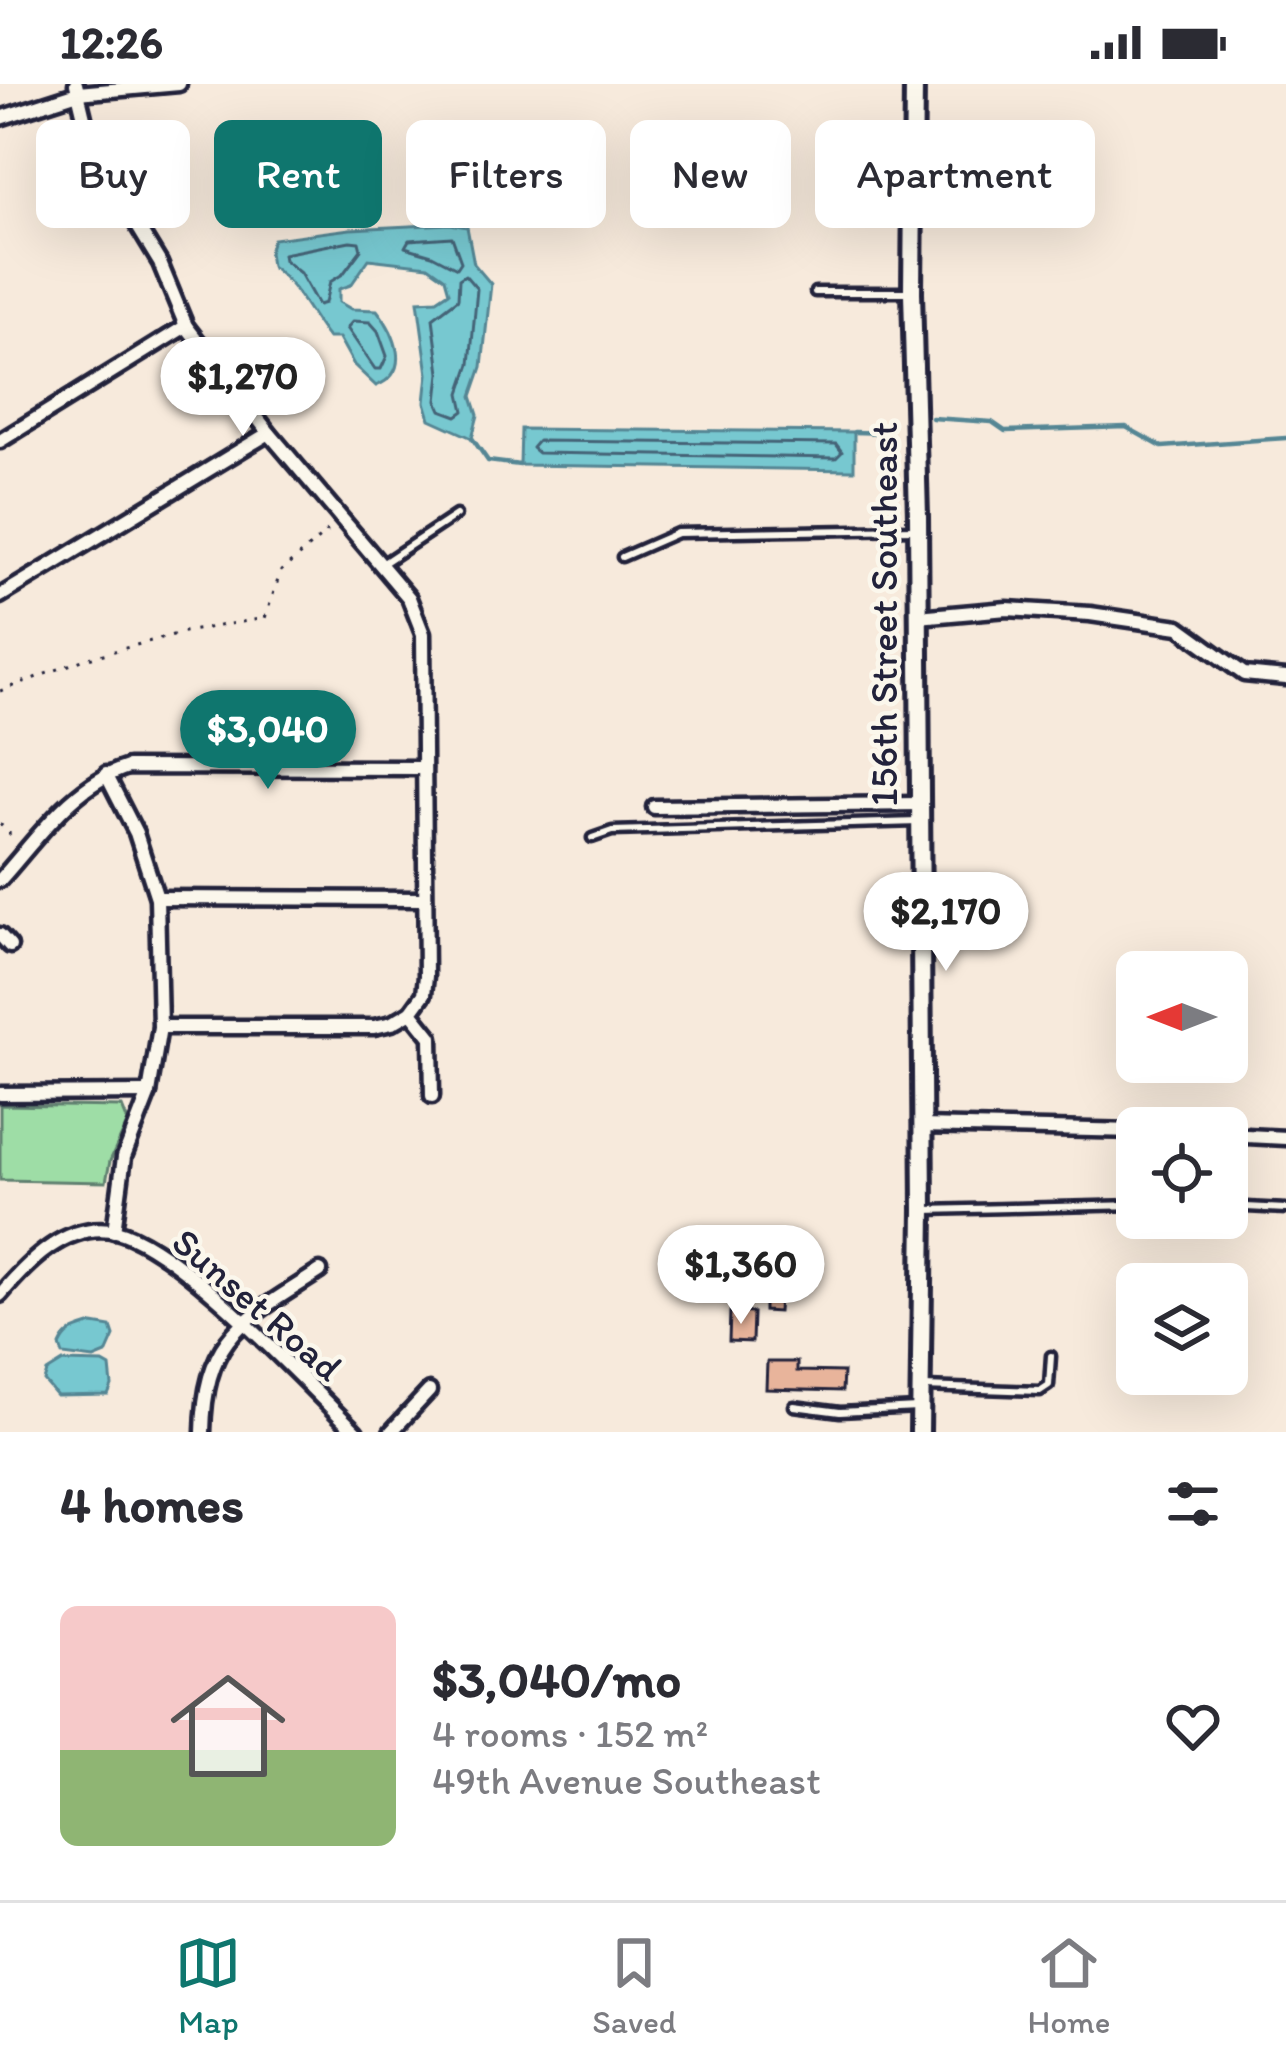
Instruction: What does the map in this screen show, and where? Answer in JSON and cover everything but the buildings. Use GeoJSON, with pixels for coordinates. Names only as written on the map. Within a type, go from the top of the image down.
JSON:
{"type":"FeatureCollection","features":[{"type":"Feature","properties":{"kind":"street"},"geometry":{"type":"LineString","coordinates":[[0,118],[77,88],[179,84]]}},
{"type":"Feature","properties":{"kind":"street","name":"156th Street Southeast"},"geometry":{"type":"LineString","coordinates":[[914,84],[920,1432]]}},
{"type":"Feature","properties":{"kind":"street"},"geometry":{"type":"LineString","coordinates":[[77,88],[92,151],[160,263],[186,326],[269,433],[409,598],[422,634],[424,994],[411,1012],[392,1024],[374,1027],[160,1027]]}},
{"type":"Feature","properties":{"kind":"street"},"geometry":{"type":"LineString","coordinates":[[0,442],[186,326]]}},
{"type":"Feature","properties":{"kind":"street"},"geometry":{"type":"LineString","coordinates":[[0,596],[269,433]]}},
{"type":"Feature","properties":{"kind":"street"},"geometry":{"type":"LineString","coordinates":[[918,617],[1007,609],[1090,614],[1179,627],[1244,674],[1286,677]]}},
{"type":"Feature","properties":{"kind":"street"},"geometry":{"type":"LineString","coordinates":[[0,880],[76,796],[106,774],[128,767],[424,768]]}},
{"type":"Feature","properties":{"kind":"street"},"geometry":{"type":"LineString","coordinates":[[0,1295],[32,1257],[88,1232],[114,1231],[124,1157],[149,1093],[160,1027],[157,898],[136,833],[106,774]]}},
{"type":"Feature","properties":{"kind":"street"},"geometry":{"type":"LineString","coordinates":[[654,807],[918,813]]}},
{"type":"Feature","properties":{"kind":"street"},"geometry":{"type":"LineString","coordinates":[[157,898],[425,899]]}},
{"type":"Feature","properties":{"kind":"street"},"geometry":{"type":"LineString","coordinates":[[411,1012],[431,1036],[432,1096]]}},
{"type":"Feature","properties":{"kind":"street"},"geometry":{"type":"LineString","coordinates":[[0,1094],[149,1093]]}},
{"type":"Feature","properties":{"kind":"street"},"geometry":{"type":"LineString","coordinates":[[922,1126],[1116,1131]]}},
{"type":"Feature","properties":{"kind":"street"},"geometry":{"type":"LineString","coordinates":[[1248,1136],[1286,1138]]}},
{"type":"Feature","properties":{"kind":"street","name":"Sunset Road"},"geometry":{"type":"LineString","coordinates":[[114,1231],[160,1252],[242,1322],[356,1432]]}},
{"type":"Feature","properties":{"kind":"street"},"geometry":{"type":"LineString","coordinates":[[203,1432],[212,1365],[242,1322],[320,1271]]}},
{"type":"Feature","properties":{"kind":"street"},"geometry":{"type":"LineString","coordinates":[[392,1432],[428,1391]]}},
{"type":"Feature","properties":{"kind":"lane"},"geometry":{"type":"LineString","coordinates":[[815,292],[912,292]]}},
{"type":"Feature","properties":{"kind":"lane"},"geometry":{"type":"LineString","coordinates":[[379,566],[456,515]]}},
{"type":"Feature","properties":{"kind":"lane"},"geometry":{"type":"LineString","coordinates":[[622,557],[677,532],[918,529]]}},
{"type":"Feature","properties":{"kind":"lane"},"geometry":{"type":"LineString","coordinates":[[592,838],[612,831],[918,813]]}},
{"type":"Feature","properties":{"kind":"lane"},"geometry":{"type":"LineString","coordinates":[[922,1210],[1116,1205]]}},
{"type":"Feature","properties":{"kind":"lane"},"geometry":{"type":"LineString","coordinates":[[1248,1207],[1286,1209]]}},
{"type":"Feature","properties":{"kind":"lane"},"geometry":{"type":"LineString","coordinates":[[921,1387],[1040,1390],[1049,1384],[1051,1356]]}},
{"type":"Feature","properties":{"kind":"lane"},"geometry":{"type":"LineString","coordinates":[[794,1406],[840,1412],[920,1407]]}},
{"type":"Feature","properties":{"kind":"path"},"geometry":{"type":"LineString","coordinates":[[0,691],[86,658],[200,627],[265,618],[281,571],[341,520]]}},
{"type":"Feature","properties":{"kind":"path"},"geometry":{"type":"LineString","coordinates":[[0,824],[27,850]]}},
{"type":"Feature","properties":{"kind":"green space"},"geometry":{"type":"Polygon","coordinates":[[[0,1105],[122,1107],[128,1122],[106,1182],[0,1180],[0,1105]]]}},
{"type":"Feature","properties":{"kind":"water"},"geometry":{"type":"Polygon","coordinates":[[[382,227],[467,228],[474,264],[491,284],[482,367],[472,396],[478,415],[472,438],[430,419],[425,402],[428,374],[418,301],[437,300],[449,292],[445,278],[428,266],[369,259],[351,285],[339,289],[339,302],[351,309],[377,310],[394,340],[394,371],[376,386],[354,365],[339,338],[328,338],[295,290],[271,266],[273,239],[382,227]]]}},
{"type":"Feature","properties":{"kind":"water"},"geometry":{"type":"Polygon","coordinates":[[[521,429],[854,432],[854,470],[520,465],[521,429]]]}},
{"type":"Feature","properties":{"kind":"water"},"geometry":{"type":"Polygon","coordinates":[[[93,1324],[111,1327],[114,1336],[106,1354],[94,1359],[63,1355],[60,1346],[66,1337],[93,1324]]]}},
{"type":"Feature","properties":{"kind":"water"},"geometry":{"type":"Polygon","coordinates":[[[63,1362],[110,1367],[108,1395],[57,1396],[44,1381],[47,1372],[63,1362]]]}},
{"type":"Feature","properties":{"kind":"waterway"},"geometry":{"type":"LineString","coordinates":[[932,418],[992,422],[1005,431],[1126,427],[1162,447],[1286,438]]}},
{"type":"Feature","properties":{"kind":"waterway"},"geometry":{"type":"LineString","coordinates":[[854,432],[887,433]]}},
{"type":"Feature","properties":{"kind":"waterway"},"geometry":{"type":"LineString","coordinates":[[472,438],[488,461],[520,465]]}}]}
